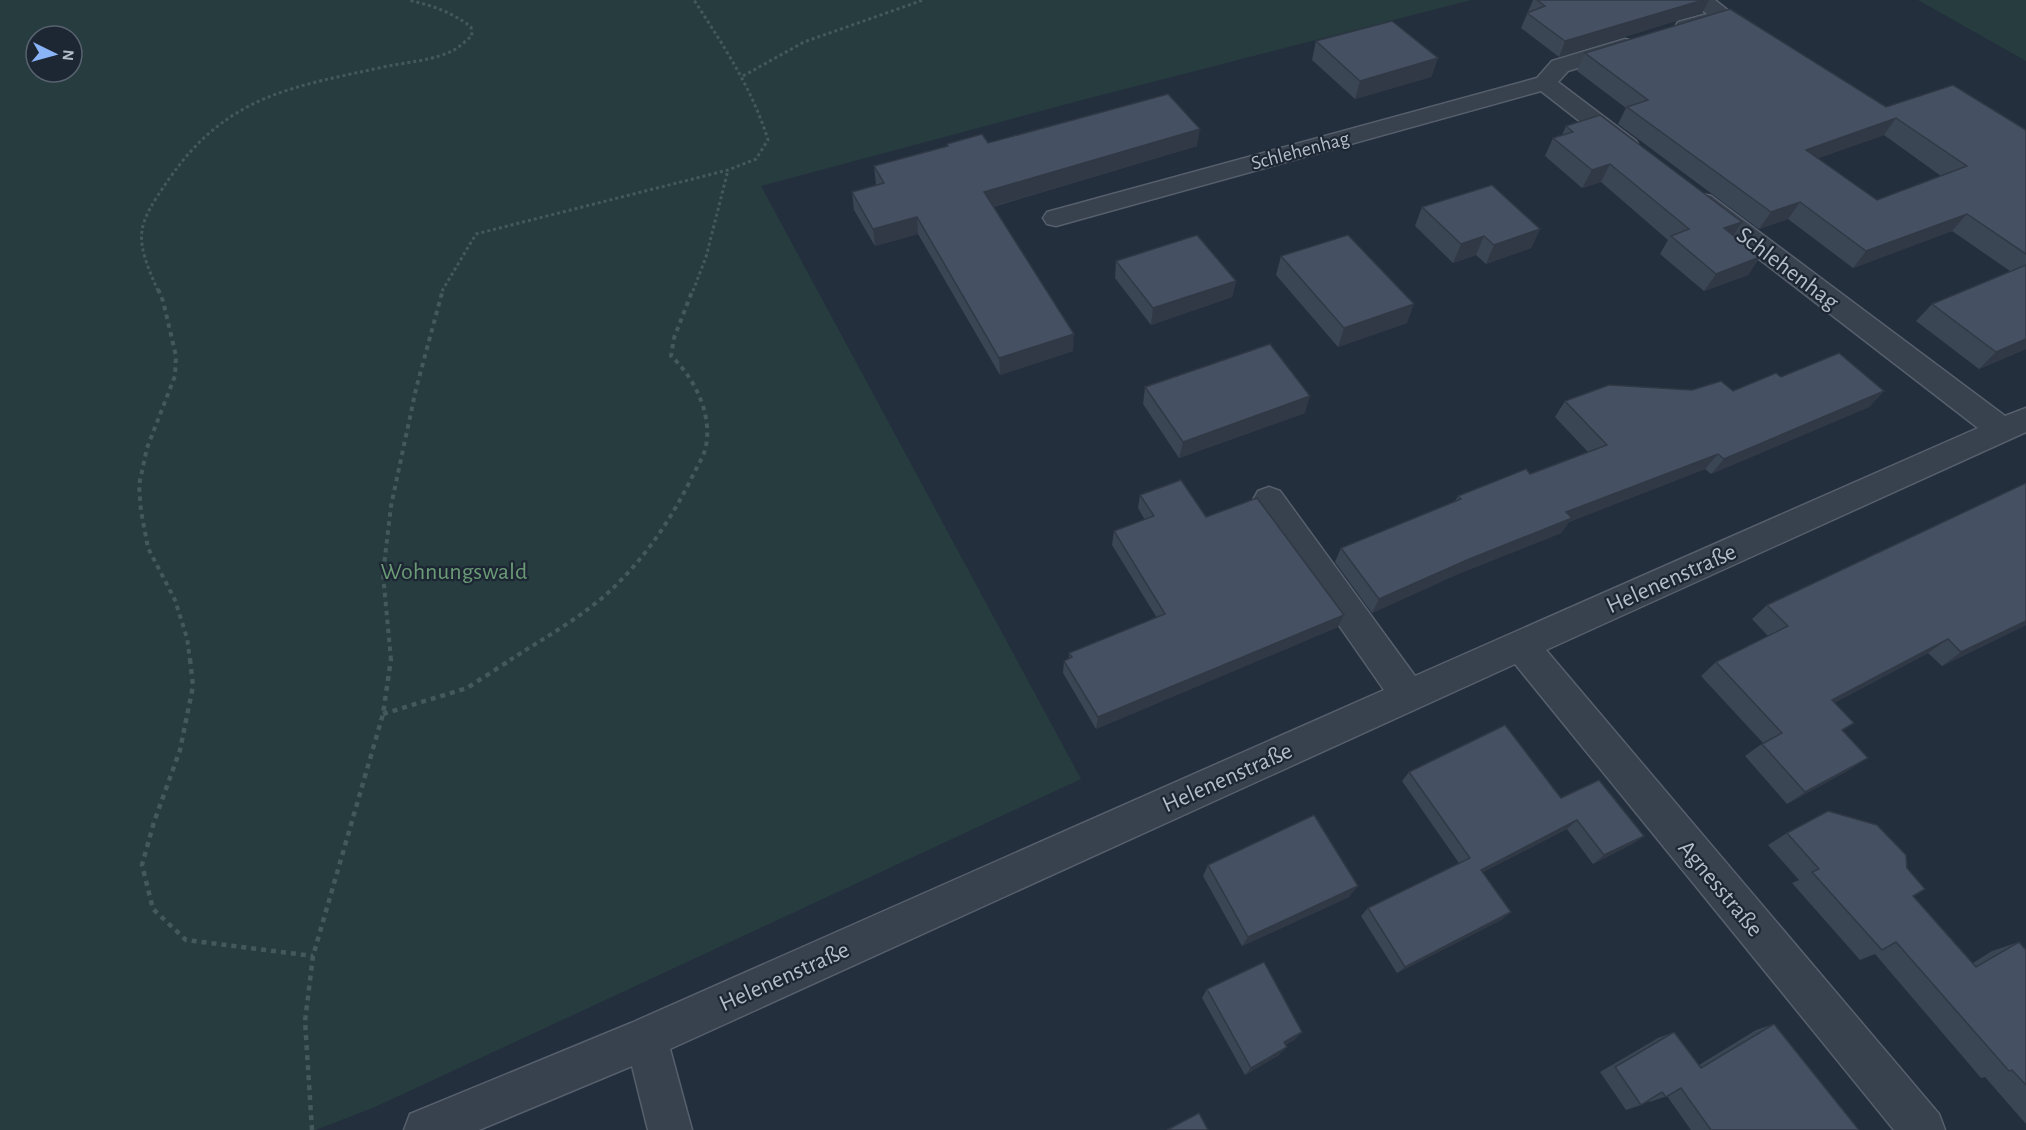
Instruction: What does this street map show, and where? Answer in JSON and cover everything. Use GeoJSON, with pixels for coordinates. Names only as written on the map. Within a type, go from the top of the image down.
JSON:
{"type":"FeatureCollection","features":[{"type":"Feature","properties":{"kind":"street"},"geometry":{"type":"LineString","coordinates":[[1701,0],[1743,28]]}},
{"type":"Feature","properties":{"kind":"street"},"geometry":{"type":"LineString","coordinates":[[1669,32],[1724,15]]}},
{"type":"Feature","properties":{"kind":"street","name":"Schlehenhag"},"geometry":{"type":"LineString","coordinates":[[1056,218],[1545,83],[1560,66],[1647,39]]}},
{"type":"Feature","properties":{"kind":"street"},"geometry":{"type":"LineString","coordinates":[[1545,83],[1649,163]]}},
{"type":"Feature","properties":{"kind":"street","name":"Schlehenhag"},"geometry":{"type":"LineString","coordinates":[[1678,184],[2014,425]]}},
{"type":"Feature","properties":{"kind":"street","name":"Helenenstraße"},"geometry":{"type":"LineString","coordinates":[[426,1130],[646,1038],[2014,425]]}},
{"type":"Feature","properties":{"kind":"street"},"geometry":{"type":"LineString","coordinates":[[1269,500],[1409,696]]}},
{"type":"Feature","properties":{"kind":"street","name":"Agnesstraße"},"geometry":{"type":"LineString","coordinates":[[1520,645],[1923,1130]]}},
{"type":"Feature","properties":{"kind":"street"},"geometry":{"type":"LineString","coordinates":[[646,1038],[670,1130]]}},
{"type":"Feature","properties":{"kind":"path"},"geometry":{"type":"LineString","coordinates":[[313,957],[186,940],[153,909],[142,865],[153,822],[180,750],[193,686],[187,638],[175,600],[148,548],[141,511],[139,485],[147,448],[176,376],[176,356],[163,301],[145,261],[140,234],[150,207],[188,152],[213,128],[240,111],[266,97],[299,86],[454,50],[472,36],[471,27],[451,13],[430,4],[408,0]]}},
{"type":"Feature","properties":{"kind":"path"},"geometry":{"type":"LineString","coordinates":[[312,1130],[305,1022],[313,957],[383,714],[391,663],[383,574],[391,506],[416,389],[443,289],[476,234],[729,170],[756,159],[768,140],[762,120],[743,76],[694,0]]}},
{"type":"Feature","properties":{"kind":"path"},"geometry":{"type":"LineString","coordinates":[[743,76],[804,42],[923,0]]}},
{"type":"Feature","properties":{"kind":"path"},"geometry":{"type":"LineString","coordinates":[[383,714],[467,688],[548,636],[610,591],[651,547],[686,491],[705,450],[707,419],[694,387],[681,365],[671,356],[674,338],[706,257],[729,170]]}},
{"type":"Feature","properties":{"kind":"green space","name":"Wohnungswald"},"geometry":{"type":"Polygon","coordinates":[[[0,0],[1471,0],[1082,100],[761,186],[1081,779],[375,1107],[316,1130],[0,1130],[0,0]]]}},
{"type":"Feature","properties":{"kind":"green space"},"geometry":{"type":"Polygon","coordinates":[[[1918,0],[2026,0],[2026,61],[1918,0]]]}},
{"type":"Feature","properties":{"kind":"building"},"geometry":{"type":"Polygon","coordinates":[[[1537,0],[1703,0],[1565,41],[1527,13],[1545,6],[1537,0]]]}},
{"type":"Feature","properties":{"kind":"building"},"geometry":{"type":"Polygon","coordinates":[[[1730,9],[1886,107],[1953,85],[2026,130],[2026,254],[1967,214],[1866,251],[1800,202],[1771,212],[1627,107],[1648,100],[1585,53],[1730,9]],[[1896,118],[1806,150],[1877,200],[1967,166],[1896,118]]]}},
{"type":"Feature","properties":{"kind":"building"},"geometry":{"type":"Polygon","coordinates":[[[1392,21],[1438,58],[1360,81],[1316,41],[1392,21]]]}},
{"type":"Feature","properties":{"kind":"building"},"geometry":{"type":"Polygon","coordinates":[[[1168,94],[1200,129],[984,192],[1074,334],[999,358],[917,217],[873,229],[852,192],[884,183],[874,166],[948,146],[947,144],[982,134],[988,143],[1168,94]]]}},
{"type":"Feature","properties":{"kind":"building"},"geometry":{"type":"Polygon","coordinates":[[[1600,115],[1742,222],[1724,228],[1760,257],[1716,274],[1671,236],[1689,229],[1610,164],[1592,170],[1553,138],[1573,132],[1566,126],[1600,115]]]}},
{"type":"Feature","properties":{"kind":"building"},"geometry":{"type":"Polygon","coordinates":[[[1492,185],[1540,229],[1494,245],[1484,236],[1461,244],[1422,207],[1492,185]]]}},
{"type":"Feature","properties":{"kind":"building"},"geometry":{"type":"Polygon","coordinates":[[[1197,235],[1236,281],[1153,308],[1116,261],[1197,235]]]}},
{"type":"Feature","properties":{"kind":"building"},"geometry":{"type":"Polygon","coordinates":[[[1348,235],[1414,304],[1344,328],[1281,256],[1348,235]]]}},
{"type":"Feature","properties":{"kind":"building"},"geometry":{"type":"Polygon","coordinates":[[[2026,265],[2026,339],[1996,352],[1932,304],[2026,265]]]}},
{"type":"Feature","properties":{"kind":"building"},"geometry":{"type":"Polygon","coordinates":[[[1270,344],[1310,396],[1183,442],[1145,387],[1270,344]]]}},
{"type":"Feature","properties":{"kind":"building"},"geometry":{"type":"Polygon","coordinates":[[[1839,353],[1884,391],[1724,459],[1718,454],[1566,512],[1572,518],[1467,560],[1379,599],[1341,548],[1461,499],[1458,496],[1526,469],[1530,474],[1607,445],[1565,401],[1609,385],[1692,390],[1721,381],[1733,391],[1776,373],[1781,377],[1839,353]]]}},
{"type":"Feature","properties":{"kind":"building"},"geometry":{"type":"Polygon","coordinates":[[[1181,480],[1206,517],[1257,498],[1344,615],[1098,717],[1064,661],[1072,657],[1069,653],[1165,614],[1114,531],[1154,516],[1140,495],[1181,480]]]}},
{"type":"Feature","properties":{"kind":"building"},"geometry":{"type":"Polygon","coordinates":[[[2026,483],[2026,621],[1961,652],[1948,639],[1832,700],[1854,723],[1842,730],[1868,758],[1805,792],[1762,744],[1782,733],[1716,662],[1788,626],[1767,605],[2026,483]]]}},
{"type":"Feature","properties":{"kind":"building"},"geometry":{"type":"Polygon","coordinates":[[[1505,725],[1561,798],[1599,780],[1644,836],[1604,855],[1577,820],[1481,870],[1511,912],[1405,967],[1368,908],[1470,858],[1409,772],[1505,725]]]}},
{"type":"Feature","properties":{"kind":"building"},"geometry":{"type":"Polygon","coordinates":[[[1828,811],[1877,825],[1906,855],[1907,868],[1925,889],[1913,896],[1976,967],[2019,942],[2026,950],[2026,1085],[2012,1070],[2009,1071],[1896,942],[1882,950],[1812,872],[1819,869],[1787,833],[1828,811]]]}},
{"type":"Feature","properties":{"kind":"building"},"geometry":{"type":"Polygon","coordinates":[[[1314,815],[1358,886],[1248,937],[1208,865],[1314,815]]]}},
{"type":"Feature","properties":{"kind":"building"},"geometry":{"type":"Polygon","coordinates":[[[1264,962],[1302,1032],[1284,1042],[1287,1047],[1251,1068],[1207,989],[1264,962]]]}},
{"type":"Feature","properties":{"kind":"building"},"geometry":{"type":"Polygon","coordinates":[[[1774,1024],[1859,1130],[1711,1130],[1681,1088],[1666,1097],[1662,1092],[1641,1105],[1615,1067],[1674,1032],[1701,1068],[1774,1024]]]}},
{"type":"Feature","properties":{"kind":"building"},"geometry":{"type":"Polygon","coordinates":[[[1199,1113],[1208,1130],[1167,1130],[1199,1113]]]}}]}
